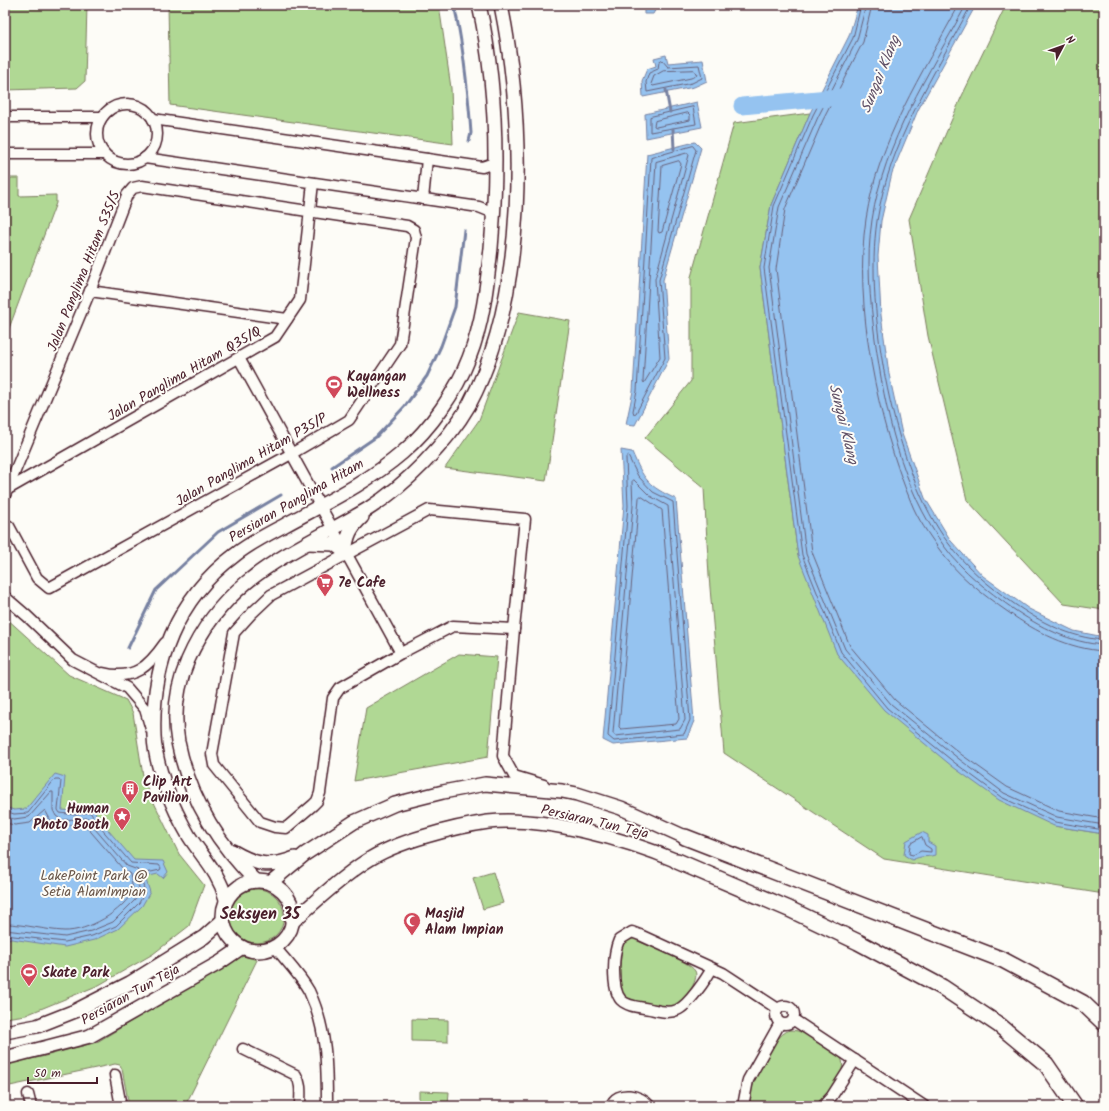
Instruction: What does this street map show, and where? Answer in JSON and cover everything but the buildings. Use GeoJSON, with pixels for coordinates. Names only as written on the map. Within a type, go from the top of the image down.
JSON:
{"type":"FeatureCollection","features":[{"type":"Feature","properties":{"kind":"highway"},"geometry":{"type":"LineString","coordinates":[[685,837],[1003,960],[1083,1003],[1104,1023]]}},
{"type":"Feature","properties":{"kind":"highway"},"geometry":{"type":"LineString","coordinates":[[677,861],[789,909],[942,987],[999,1025],[1046,1064],[1075,1106]]}},
{"type":"Feature","properties":{"kind":"main road","name":"Persiaran Panglima Hitam"},"geometry":{"type":"LineString","coordinates":[[226,899],[222,884],[189,835],[178,814],[159,768],[154,739],[154,701],[160,667],[170,637],[197,590],[221,566],[236,554],[261,538],[346,492],[404,452],[430,424],[453,390],[469,358],[481,319],[487,288],[494,213],[492,96],[487,48],[479,5]]}},
{"type":"Feature","properties":{"kind":"main road"},"geometry":{"type":"LineString","coordinates":[[256,881],[224,847],[198,805],[182,764],[176,730],[176,695],[183,672],[198,638],[221,605],[265,567],[369,508],[417,471],[442,442],[468,406],[497,334],[511,255],[517,187],[514,93],[509,46],[500,5]]}},
{"type":"Feature","properties":{"kind":"main road"},"geometry":{"type":"LineString","coordinates":[[346,553],[347,537],[350,529],[369,508]]}},
{"type":"Feature","properties":{"kind":"main road"},"geometry":{"type":"LineString","coordinates":[[305,543],[334,544],[346,553]]}},
{"type":"Feature","properties":{"kind":"main road","name":"Persiaran Tun Teja"},"geometry":{"type":"LineString","coordinates":[[270,883],[305,854],[354,822],[395,804],[443,792],[485,784],[562,790],[621,808],[685,837]]}},
{"type":"Feature","properties":{"kind":"main road","name":"Persiaran Tun Teja"},"geometry":{"type":"LineString","coordinates":[[292,922],[365,862],[407,841],[453,828],[489,822],[528,822],[556,826],[651,850],[677,861]]}},
{"type":"Feature","properties":{"kind":"main road"},"geometry":{"type":"LineString","coordinates":[[224,847],[246,859],[266,865],[282,863],[305,854]]}},
{"type":"Feature","properties":{"kind":"main road"},"geometry":{"type":"LineString","coordinates":[[256,881],[270,883],[282,890],[289,899],[292,909],[292,922],[287,936],[275,947],[258,952],[241,948],[232,941],[226,932],[222,921],[222,910],[226,899],[232,890],[241,884],[256,881]]}},
{"type":"Feature","properties":{"kind":"main road","name":"Persiaran Tun Teja"},"geometry":{"type":"LineString","coordinates":[[5,1032],[37,1026],[75,1011],[130,983],[204,937],[222,921]]}},
{"type":"Feature","properties":{"kind":"main road","name":"Persiaran Tun Teja"},"geometry":{"type":"LineString","coordinates":[[5,1058],[90,1036],[218,963],[241,948]]}},
{"type":"Feature","properties":{"kind":"street"},"geometry":{"type":"LineString","coordinates":[[131,104],[142,108],[153,119],[156,126],[157,138],[153,149],[145,158],[134,163],[123,164],[112,160],[104,154],[100,147],[97,135],[98,124],[102,117],[114,106],[131,104]]}},
{"type":"Feature","properties":{"kind":"street"},"geometry":{"type":"LineString","coordinates":[[5,117],[102,117]]}},
{"type":"Feature","properties":{"kind":"street"},"geometry":{"type":"LineString","coordinates":[[153,119],[482,167],[494,163]]}},
{"type":"Feature","properties":{"kind":"street"},"geometry":{"type":"LineString","coordinates":[[5,154],[104,154]]}},
{"type":"Feature","properties":{"kind":"street"},"geometry":{"type":"LineString","coordinates":[[145,158],[480,207],[494,213]]}},
{"type":"Feature","properties":{"kind":"street"},"geometry":{"type":"LineString","coordinates":[[422,199],[426,159]]}},
{"type":"Feature","properties":{"kind":"street","name":"Jalan Panglima Hitam Q35/Q"},"geometry":{"type":"LineString","coordinates":[[6,492],[275,337],[300,300],[313,183]]}},
{"type":"Feature","properties":{"kind":"street","name":"Jalan Panglima Hitam S35/S"},"geometry":{"type":"LineString","coordinates":[[6,492],[90,291],[127,195],[133,188],[142,186],[310,211],[407,226],[414,230]]}},
{"type":"Feature","properties":{"kind":"street","name":"Jalan Panglima Hitam P35/P"},"geometry":{"type":"LineString","coordinates":[[5,524],[9,526],[38,578],[49,588],[291,454],[349,420],[400,344],[416,238],[414,230]]}},
{"type":"Feature","properties":{"kind":"street"},"geometry":{"type":"LineString","coordinates":[[90,291],[287,319]]}},
{"type":"Feature","properties":{"kind":"street"},"geometry":{"type":"LineString","coordinates":[[239,358],[401,653]]}},
{"type":"Feature","properties":{"kind":"street"},"geometry":{"type":"LineString","coordinates":[[514,629],[453,626],[401,653],[340,688],[335,695],[320,793],[317,800],[286,828],[275,827],[260,822],[214,765],[212,754],[234,633],[271,595],[346,553],[429,510],[525,519],[503,756],[514,776],[562,790]]}},
{"type":"Feature","properties":{"kind":"street"},"geometry":{"type":"LineString","coordinates":[[5,598],[27,616],[73,660],[127,688],[145,709],[154,739]]}},
{"type":"Feature","properties":{"kind":"street"},"geometry":{"type":"LineString","coordinates":[[87,668],[109,674],[124,675],[136,672],[152,661],[170,637]]}},
{"type":"Feature","properties":{"kind":"street"},"geometry":{"type":"LineString","coordinates":[[712,968],[685,1004],[678,1010],[670,1013],[630,1005],[622,1000],[617,991],[614,971],[615,953],[619,940],[632,932],[723,972],[778,1009]]}},
{"type":"Feature","properties":{"kind":"street"},"geometry":{"type":"LineString","coordinates":[[275,947],[308,990],[319,1015],[327,1055],[327,1106]]}},
{"type":"Feature","properties":{"kind":"street"},"geometry":{"type":"LineString","coordinates":[[784,1006],[792,1008],[795,1014],[794,1020],[786,1025],[780,1023],[776,1016],[778,1009],[784,1006]]}},
{"type":"Feature","properties":{"kind":"street"},"geometry":{"type":"LineString","coordinates":[[794,1020],[924,1106]]}},
{"type":"Feature","properties":{"kind":"street"},"geometry":{"type":"LineString","coordinates":[[743,1106],[748,1080],[780,1023]]}},
{"type":"Feature","properties":{"kind":"street"},"geometry":{"type":"LineString","coordinates":[[243,1049],[296,1075],[300,1081],[300,1106]]}},
{"type":"Feature","properties":{"kind":"street"},"geometry":{"type":"LineString","coordinates":[[823,1106],[832,1096],[855,1060]]}},
{"type":"Feature","properties":{"kind":"street"},"geometry":{"type":"LineString","coordinates":[[115,1075],[121,1106]]}},
{"type":"Feature","properties":{"kind":"street"},"geometry":{"type":"LineString","coordinates":[[28,1094],[31,1106]]}},
{"type":"Feature","properties":{"kind":"street"},"geometry":{"type":"LineString","coordinates":[[610,1106],[618,1097],[627,1095],[638,1097],[646,1101],[650,1106]]}},
{"type":"Feature","properties":{"kind":"green space"},"geometry":{"type":"Polygon","coordinates":[[[5,5],[87,5],[85,81],[77,88],[5,90],[5,5]]]}},
{"type":"Feature","properties":{"kind":"green space"},"geometry":{"type":"Polygon","coordinates":[[[168,5],[439,5],[451,88],[453,144],[170,105],[168,5]]]}},
{"type":"Feature","properties":{"kind":"green space"},"geometry":{"type":"Polygon","coordinates":[[[1006,5],[1104,5],[1104,610],[1064,604],[967,500],[928,336],[909,219],[961,98],[1006,5]]]}},
{"type":"Feature","properties":{"kind":"green space"},"geometry":{"type":"Polygon","coordinates":[[[810,113],[771,205],[760,268],[798,556],[1054,826],[1104,834],[1104,894],[884,859],[724,753],[709,576],[704,488],[645,438],[691,381],[691,277],[734,123],[810,113]]]}},
{"type":"Feature","properties":{"kind":"green space"},"geometry":{"type":"Polygon","coordinates":[[[5,178],[19,178],[19,196],[56,195],[56,203],[5,339],[5,178]]]}},
{"type":"Feature","properties":{"kind":"green space"},"geometry":{"type":"Polygon","coordinates":[[[519,312],[570,321],[546,481],[445,468],[479,420],[519,312]]]}},
{"type":"Feature","properties":{"kind":"green space","name":"LakePoint Park @ Setia AlamImpian"},"geometry":{"type":"Polygon","coordinates":[[[5,617],[69,675],[126,700],[133,713],[144,782],[179,854],[204,885],[189,926],[153,954],[99,985],[26,1015],[5,1018],[5,617]]]}},
{"type":"Feature","properties":{"kind":"green space"},"geometry":{"type":"Polygon","coordinates":[[[459,654],[497,657],[488,757],[354,781],[366,708],[459,654]]]}},
{"type":"Feature","properties":{"kind":"green space"},"geometry":{"type":"Polygon","coordinates":[[[493,872],[503,903],[483,909],[473,878],[493,872]]]}},
{"type":"Feature","properties":{"kind":"green space"},"geometry":{"type":"Polygon","coordinates":[[[252,889],[262,889],[272,893],[280,901],[284,911],[284,921],[280,931],[272,939],[262,943],[252,943],[242,939],[234,931],[230,921],[230,911],[234,901],[242,893],[252,889]]]}},
{"type":"Feature","properties":{"kind":"green space"},"geometry":{"type":"Polygon","coordinates":[[[633,939],[684,962],[695,971],[695,980],[690,991],[682,1001],[675,1006],[645,1003],[630,999],[622,992],[619,977],[622,947],[625,941],[633,939]]]}},
{"type":"Feature","properties":{"kind":"green space"},"geometry":{"type":"Polygon","coordinates":[[[241,955],[257,960],[185,1106],[129,1106],[122,1069],[120,1065],[115,1064],[5,1087],[5,1064],[41,1057],[97,1042],[241,955]]]}},
{"type":"Feature","properties":{"kind":"green space"},"geometry":{"type":"Polygon","coordinates":[[[412,1019],[448,1020],[448,1042],[412,1041],[412,1019]]]}},
{"type":"Feature","properties":{"kind":"green space"},"geometry":{"type":"Polygon","coordinates":[[[790,1030],[798,1031],[804,1034],[839,1055],[843,1064],[839,1077],[824,1097],[814,1106],[754,1106],[749,1099],[759,1070],[776,1041],[790,1030]]]}},
{"type":"Feature","properties":{"kind":"green space"},"geometry":{"type":"Polygon","coordinates":[[[419,1091],[449,1092],[448,1106],[419,1106],[419,1091]]]}},
{"type":"Feature","properties":{"kind":"water"},"geometry":{"type":"Polygon","coordinates":[[[644,5],[658,5],[653,14],[644,14],[644,5]]]}},
{"type":"Feature","properties":{"kind":"water","name":"Sungai Klang"},"geometry":{"type":"Polygon","coordinates":[[[858,5],[976,5],[918,110],[892,173],[881,221],[878,256],[881,315],[889,374],[902,434],[925,498],[951,541],[983,576],[1029,609],[1074,631],[1104,637],[1104,834],[1054,826],[999,800],[953,767],[884,710],[837,654],[798,556],[760,268],[771,205],[810,113],[849,36],[858,5]]]}},
{"type":"Feature","properties":{"kind":"water"},"geometry":{"type":"Polygon","coordinates":[[[666,55],[668,63],[703,60],[707,81],[694,87],[643,97],[642,81],[647,69],[656,66],[654,58],[666,55]]]}},
{"type":"Feature","properties":{"kind":"water"},"geometry":{"type":"Polygon","coordinates":[[[697,102],[702,127],[646,138],[645,114],[697,102]]]}},
{"type":"Feature","properties":{"kind":"water"},"geometry":{"type":"Polygon","coordinates":[[[695,142],[701,148],[663,280],[669,359],[635,425],[626,424],[633,391],[647,154],[695,142]]]}},
{"type":"Feature","properties":{"kind":"water"},"geometry":{"type":"Polygon","coordinates":[[[621,450],[632,452],[640,469],[648,481],[659,490],[676,499],[694,721],[687,738],[613,745],[603,740],[624,505],[621,450]]]}},
{"type":"Feature","properties":{"kind":"water"},"geometry":{"type":"Polygon","coordinates":[[[55,774],[65,777],[62,810],[76,811],[92,807],[102,823],[134,860],[163,861],[168,872],[163,878],[158,874],[145,877],[150,892],[142,906],[118,929],[94,940],[65,947],[5,938],[5,807],[14,810],[26,809],[55,774]]]}},
{"type":"Feature","properties":{"kind":"water"},"geometry":{"type":"Polygon","coordinates":[[[922,832],[928,835],[928,842],[935,846],[935,855],[912,860],[904,855],[906,841],[922,832]]]}},
{"type":"Feature","properties":{"kind":"waterway"},"geometry":{"type":"LineString","coordinates":[[454,5],[467,85],[471,133],[469,141]]}},
{"type":"Feature","properties":{"kind":"waterway"},"geometry":{"type":"LineString","coordinates":[[666,90],[670,112]]}},
{"type":"Feature","properties":{"kind":"waterway"},"geometry":{"type":"LineString","coordinates":[[742,106],[840,97]]}},
{"type":"Feature","properties":{"kind":"waterway"},"geometry":{"type":"LineString","coordinates":[[673,129],[674,149]]}},
{"type":"Feature","properties":{"kind":"waterway"},"geometry":{"type":"LineString","coordinates":[[332,467],[376,437],[405,406],[427,376],[441,346],[455,307],[464,230]]}},
{"type":"Feature","properties":{"kind":"waterway"},"geometry":{"type":"LineString","coordinates":[[128,648],[156,590],[218,532],[281,495]]}},
{"type":"Feature","properties":{"kind":"place","name":"Kayangan Wellness"},"geometry":{"type":"Point","coordinates":[334,399]}},
{"type":"Feature","properties":{"kind":"place","name":"7e Cafe"},"geometry":{"type":"Point","coordinates":[325,597]}},
{"type":"Feature","properties":{"kind":"place","name":"Clip Art Pavilion"},"geometry":{"type":"Point","coordinates":[130,804]}},
{"type":"Feature","properties":{"kind":"place","name":"Human Photo Booth"},"geometry":{"type":"Point","coordinates":[122,831]}},
{"type":"Feature","properties":{"kind":"place","name":"Masjid Alam Impian"},"geometry":{"type":"Point","coordinates":[412,936]}},
{"type":"Feature","properties":{"kind":"place","name":"Skate Park"},"geometry":{"type":"Point","coordinates":[29,987]}},
{"type":"Feature","properties":{"kind":"district","name":"Seksyen 35"},"geometry":{"type":"Point","coordinates":[260,913]}}]}
